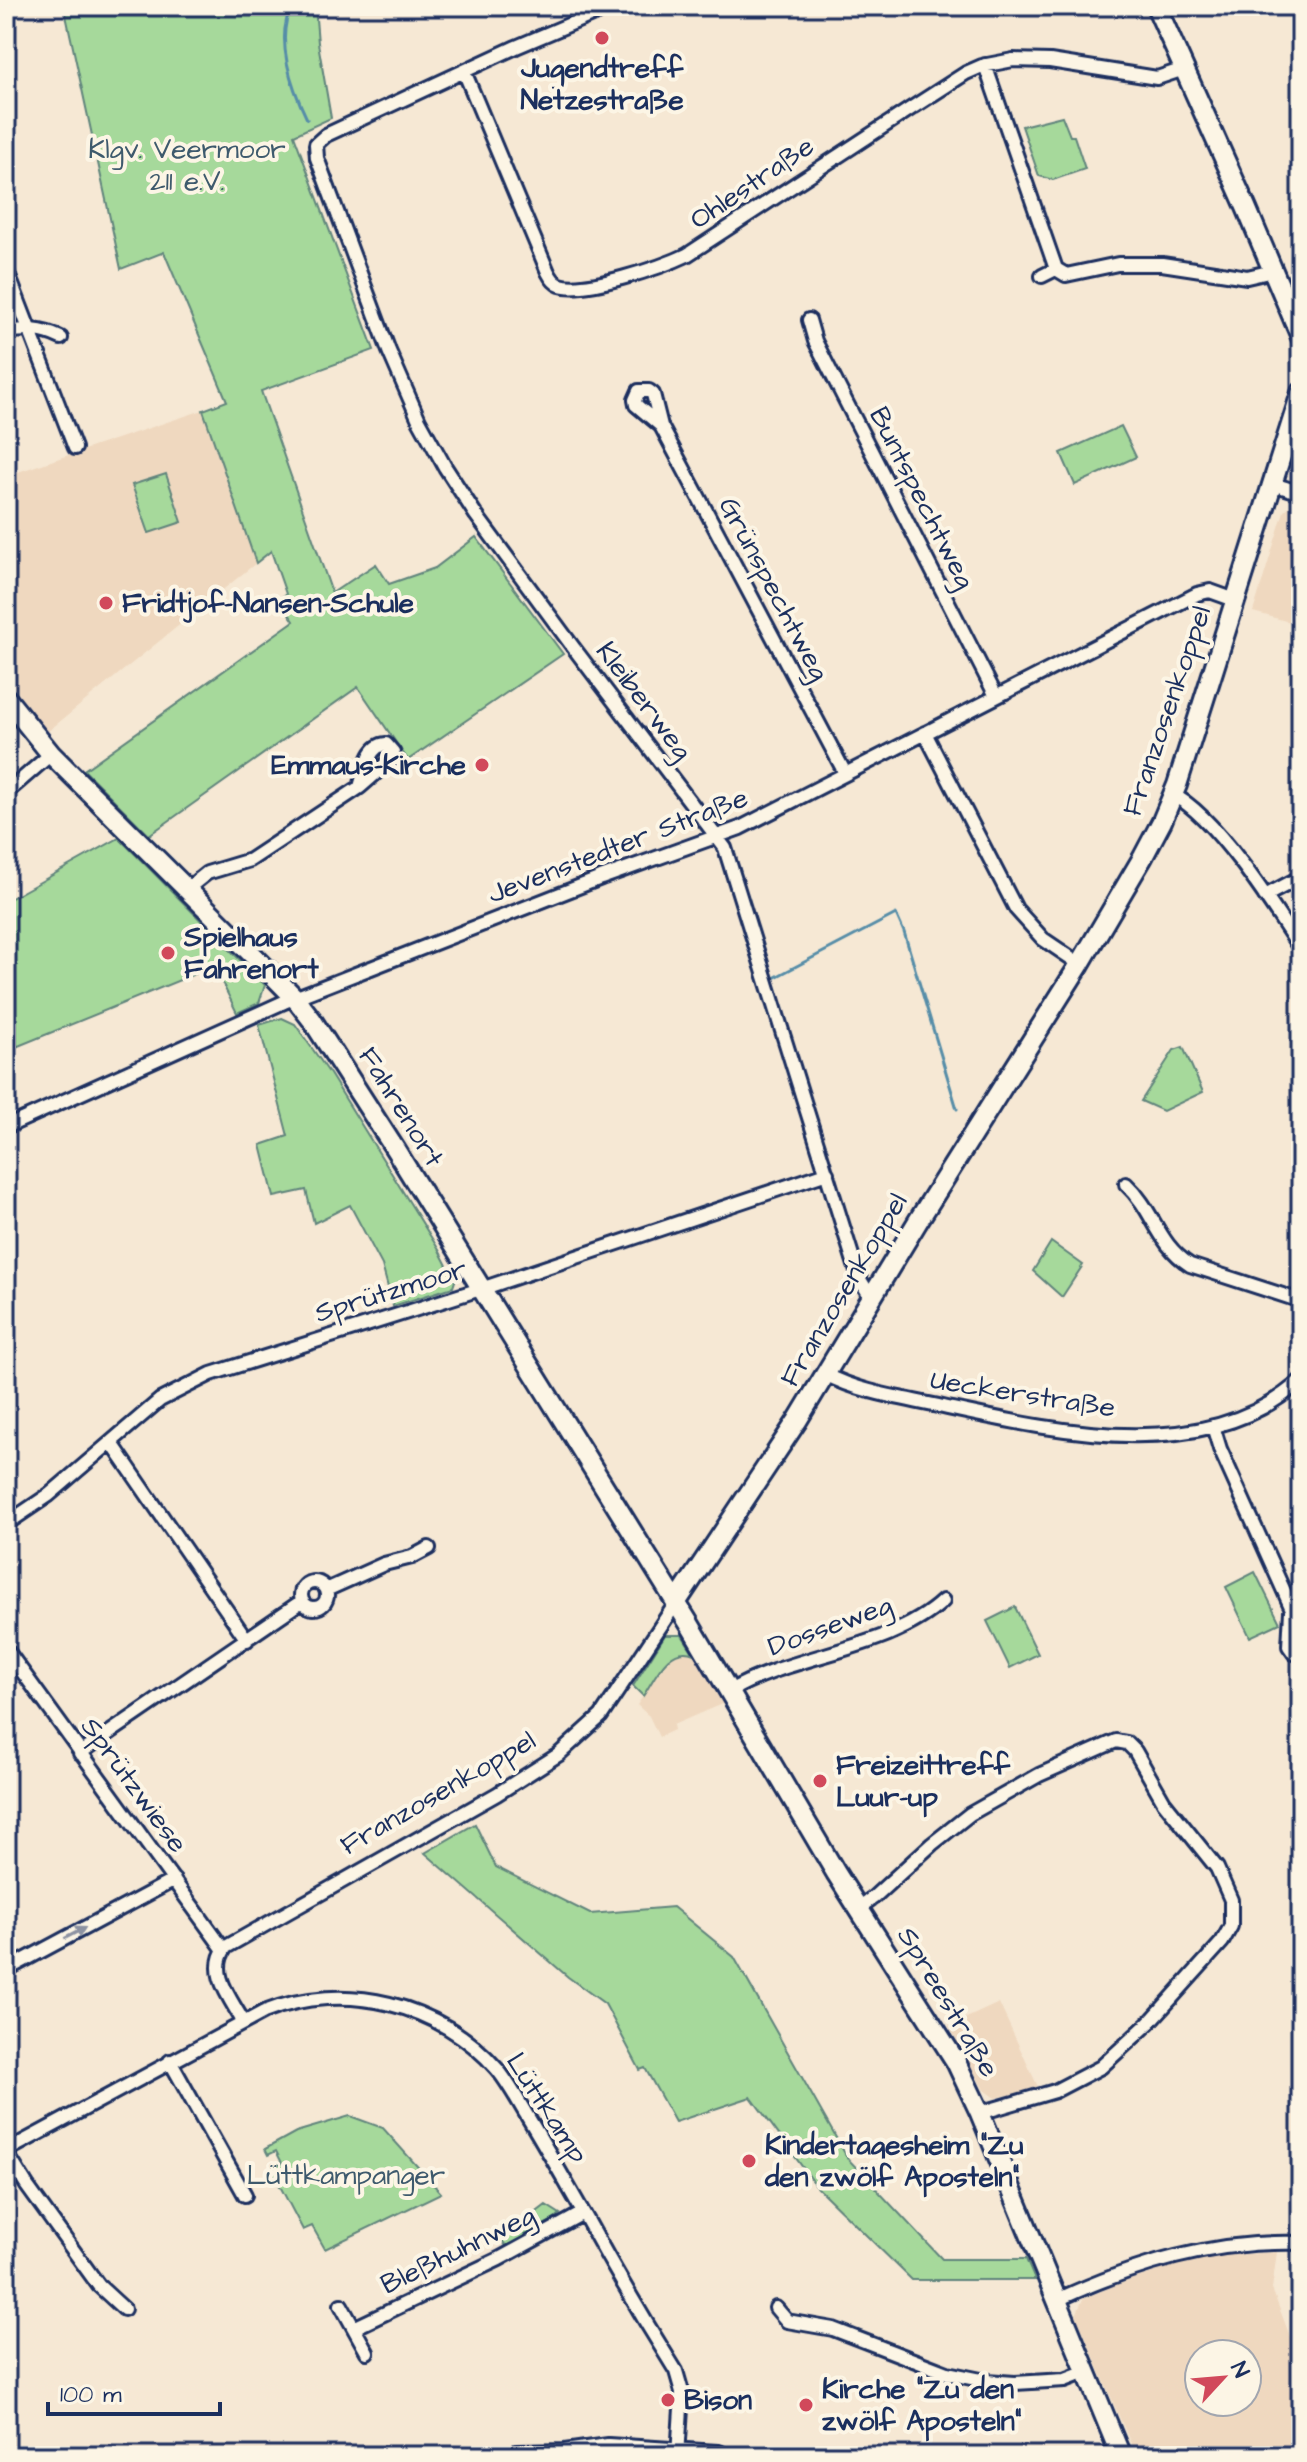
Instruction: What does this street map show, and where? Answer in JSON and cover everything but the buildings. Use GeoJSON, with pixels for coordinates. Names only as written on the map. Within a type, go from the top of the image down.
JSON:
{"type":"FeatureCollection","features":[{"type":"Feature","properties":{"kind":"main road"},"geometry":{"type":"LineString","coordinates":[[517,2456],[568,2455],[608,2449],[718,2456]]}},
{"type":"Feature","properties":{"kind":"street"},"geometry":{"type":"LineString","coordinates":[[464,71],[613,6]]}},
{"type":"Feature","properties":{"kind":"street"},"geometry":{"type":"LineString","coordinates":[[1156,6],[1273,271],[1295,311],[1301,337]]}},
{"type":"Feature","properties":{"kind":"street","name":"Ohlestraße"},"geometry":{"type":"LineString","coordinates":[[464,71],[550,278],[562,286],[569,286],[650,271],[687,255],[966,73],[985,65],[1013,60],[1050,61],[1157,78],[1184,69]]}},
{"type":"Feature","properties":{"kind":"street"},"geometry":{"type":"LineString","coordinates":[[985,65],[1056,269],[1066,275],[1104,265],[1162,264],[1247,277],[1273,271]]}},
{"type":"Feature","properties":{"kind":"street","name":"Kleiberweg"},"geometry":{"type":"LineString","coordinates":[[464,71],[320,139],[316,144],[317,158],[389,351],[419,420],[445,467],[560,630],[725,848],[859,1278],[872,1299]]}},
{"type":"Feature","properties":{"kind":"street"},"geometry":{"type":"LineString","coordinates":[[6,269],[75,448]]}},
{"type":"Feature","properties":{"kind":"street"},"geometry":{"type":"LineString","coordinates":[[1042,276],[1056,269]]}},
{"type":"Feature","properties":{"kind":"street","name":"Buntspechtweg"},"geometry":{"type":"LineString","coordinates":[[809,320],[815,341],[996,696]]}},
{"type":"Feature","properties":{"kind":"street"},"geometry":{"type":"LineString","coordinates":[[6,332],[31,328],[61,338]]}},
{"type":"Feature","properties":{"kind":"street","name":"Franzosenkoppel"},"geometry":{"type":"LineString","coordinates":[[224,1950],[517,1782],[558,1755],[601,1716],[825,1374],[1143,857],[1173,795],[1301,393]]}},
{"type":"Feature","properties":{"kind":"street","name":"Grünspechtweg"},"geometry":{"type":"LineString","coordinates":[[661,426],[845,773]]}},
{"type":"Feature","properties":{"kind":"street"},"geometry":{"type":"LineString","coordinates":[[1273,484],[1301,493]]}},
{"type":"Feature","properties":{"kind":"street","name":"Jevenstedter Straße"},"geometry":{"type":"LineString","coordinates":[[6,1127],[295,998],[601,878],[740,828],[1197,594],[1210,591],[1235,600]]}},
{"type":"Feature","properties":{"kind":"street","name":"Fahrenort"},"geometry":{"type":"LineString","coordinates":[[6,698],[51,754],[295,998],[334,1052],[676,1603]]}},
{"type":"Feature","properties":{"kind":"street"},"geometry":{"type":"LineString","coordinates":[[925,733],[1016,909],[1043,939],[1080,964]]}},
{"type":"Feature","properties":{"kind":"street"},"geometry":{"type":"LineString","coordinates":[[6,793],[51,754]]}},
{"type":"Feature","properties":{"kind":"street"},"geometry":{"type":"LineString","coordinates":[[187,889],[207,873],[250,860],[360,787]]}},
{"type":"Feature","properties":{"kind":"street"},"geometry":{"type":"LineString","coordinates":[[1173,795],[1200,812],[1265,896],[1301,950]]}},
{"type":"Feature","properties":{"kind":"street"},"geometry":{"type":"LineString","coordinates":[[1265,896],[1301,877]]}},
{"type":"Feature","properties":{"kind":"street","name":"Sprützmoor"},"geometry":{"type":"LineString","coordinates":[[6,1524],[38,1504],[160,1400],[211,1374],[827,1173]]}},
{"type":"Feature","properties":{"kind":"street"},"geometry":{"type":"LineString","coordinates":[[1126,1184],[1143,1200],[1166,1245],[1190,1265],[1301,1301]]}},
{"type":"Feature","properties":{"kind":"street","name":"Ueckerstraße"},"geometry":{"type":"LineString","coordinates":[[825,1374],[849,1386],[1069,1431],[1137,1435],[1213,1426],[1266,1405],[1301,1380]]}},
{"type":"Feature","properties":{"kind":"street"},"geometry":{"type":"LineString","coordinates":[[1213,1426],[1220,1449],[1301,1629]]}},
{"type":"Feature","properties":{"kind":"street"},"geometry":{"type":"LineString","coordinates":[[111,1442],[247,1640]]}},
{"type":"Feature","properties":{"kind":"street"},"geometry":{"type":"LineString","coordinates":[[80,1753],[302,1601],[309,1608],[319,1607],[326,1600],[326,1590],[429,1548]]}},
{"type":"Feature","properties":{"kind":"street","name":"Dosseweg"},"geometry":{"type":"LineString","coordinates":[[730,1691],[756,1678],[905,1625],[932,1612],[943,1601]]}},
{"type":"Feature","properties":{"kind":"street","name":"Spreestraße"},"geometry":{"type":"LineString","coordinates":[[676,1603],[857,1909],[950,2051],[980,2113],[1121,2456]]}},
{"type":"Feature","properties":{"kind":"street"},"geometry":{"type":"LineString","coordinates":[[1290,1604],[1289,1646],[1294,1653],[1301,1653]]}},
{"type":"Feature","properties":{"kind":"street","name":"Sprützwiese"},"geometry":{"type":"LineString","coordinates":[[6,1649],[224,1950]]}},
{"type":"Feature","properties":{"kind":"street"},"geometry":{"type":"LineString","coordinates":[[857,1909],[970,1814],[1039,1775],[1116,1741],[1127,1743],[1135,1751],[1164,1802],[1224,1879],[1233,1909],[1227,1934],[1124,2048],[1101,2067],[1072,2084],[980,2113]]}},
{"type":"Feature","properties":{"kind":"street"},"geometry":{"type":"LineString","coordinates":[[6,1970],[174,1880]]}},
{"type":"Feature","properties":{"kind":"street"},"geometry":{"type":"LineString","coordinates":[[224,1950],[218,1965],[219,1973],[244,2023]]}},
{"type":"Feature","properties":{"kind":"street","name":"Lüttkamp"},"geometry":{"type":"LineString","coordinates":[[6,2151],[170,2061],[284,2004],[342,1996],[375,2000],[410,2010],[442,2025],[470,2044],[499,2071],[679,2379],[682,2410],[678,2454]]}},
{"type":"Feature","properties":{"kind":"street"},"geometry":{"type":"LineString","coordinates":[[170,2061],[245,2195]]}},
{"type":"Feature","properties":{"kind":"street"},"geometry":{"type":"LineString","coordinates":[[6,2151],[27,2186],[99,2286],[124,2309]]}},
{"type":"Feature","properties":{"kind":"street","name":"Bleßhuhnweg"},"geometry":{"type":"LineString","coordinates":[[354,2328],[499,2259],[583,2213]]}},
{"type":"Feature","properties":{"kind":"street"},"geometry":{"type":"LineString","coordinates":[[1057,2300],[1136,2268],[1188,2253],[1255,2243],[1301,2243]]}},
{"type":"Feature","properties":{"kind":"street"},"geometry":{"type":"LineString","coordinates":[[341,2305],[367,2352]]}},
{"type":"Feature","properties":{"kind":"street"},"geometry":{"type":"LineString","coordinates":[[776,2308],[787,2321],[846,2333],[947,2373],[986,2381],[1027,2383],[1065,2380],[1086,2372]]}},
{"type":"Feature","properties":{"kind":"shaded area","name":"Fridtjof-Nansen-Schule"},"geometry":{"type":"Polygon","coordinates":[[[203,410],[256,563],[47,732],[6,678],[6,476],[203,410]]]}},
{"type":"Feature","properties":{"kind":"shaded area"},"geometry":{"type":"Polygon","coordinates":[[[1292,504],[1301,504],[1301,625],[1253,612],[1284,511],[1292,504]]]}},
{"type":"Feature","properties":{"kind":"shaded area"},"geometry":{"type":"Polygon","coordinates":[[[685,1650],[694,1654],[724,1703],[673,1725],[674,1730],[659,1737],[649,1716],[637,1705],[668,1659],[685,1650]]]}},
{"type":"Feature","properties":{"kind":"shaded area"},"geometry":{"type":"Polygon","coordinates":[[[999,2003],[1039,2089],[995,2098],[984,2090],[949,2026],[999,2003]]]}},
{"type":"Feature","properties":{"kind":"shaded area"},"geometry":{"type":"Polygon","coordinates":[[[1277,2252],[1272,2289],[1301,2365],[1301,2456],[1136,2456],[1076,2315],[1083,2299],[1183,2263],[1214,2256],[1277,2252]]]}},
{"type":"Feature","properties":{"kind":"green space","name":"Klgv. Veermoor 211 e.V."},"geometry":{"type":"Polygon","coordinates":[[[64,6],[315,6],[331,118],[294,135],[374,350],[261,391],[332,593],[376,564],[389,584],[435,568],[476,537],[563,654],[408,760],[358,687],[149,835],[84,770],[294,621],[279,600],[286,594],[271,551],[256,563],[203,410],[227,401],[164,252],[121,269],[64,6]]]}},
{"type":"Feature","properties":{"kind":"green space"},"geometry":{"type":"Polygon","coordinates":[[[1062,116],[1070,136],[1074,136],[1085,169],[1053,180],[1039,176],[1022,126],[1062,116]]]}},
{"type":"Feature","properties":{"kind":"green space"},"geometry":{"type":"Polygon","coordinates":[[[1121,426],[1136,457],[1075,485],[1061,453],[1121,426]]]}},
{"type":"Feature","properties":{"kind":"green space"},"geometry":{"type":"Polygon","coordinates":[[[166,474],[182,522],[149,533],[132,485],[166,474]]]}},
{"type":"Feature","properties":{"kind":"green space"},"geometry":{"type":"Polygon","coordinates":[[[119,838],[265,985],[259,1003],[237,1013],[214,966],[6,1051],[6,901],[119,838]]]}},
{"type":"Feature","properties":{"kind":"green space"},"geometry":{"type":"Polygon","coordinates":[[[282,1018],[295,1024],[330,1074],[439,1250],[455,1281],[453,1287],[393,1306],[382,1265],[350,1205],[314,1223],[306,1190],[274,1197],[261,1145],[288,1136],[259,1025],[282,1018]]]}},
{"type":"Feature","properties":{"kind":"green space"},"geometry":{"type":"Polygon","coordinates":[[[1183,1047],[1203,1092],[1163,1111],[1141,1101],[1174,1050],[1183,1047]]]}},
{"type":"Feature","properties":{"kind":"green space"},"geometry":{"type":"Polygon","coordinates":[[[1051,1242],[1083,1265],[1062,1297],[1033,1271],[1051,1242]]]}},
{"type":"Feature","properties":{"kind":"green space"},"geometry":{"type":"Polygon","coordinates":[[[1255,1572],[1280,1623],[1250,1637],[1226,1587],[1255,1572]]]}},
{"type":"Feature","properties":{"kind":"green space"},"geometry":{"type":"Polygon","coordinates":[[[1015,1607],[1038,1654],[1010,1668],[987,1621],[1015,1607]]]}},
{"type":"Feature","properties":{"kind":"green space"},"geometry":{"type":"Polygon","coordinates":[[[665,1635],[682,1635],[694,1654],[677,1653],[670,1658],[643,1696],[633,1686],[665,1635]]]}},
{"type":"Feature","properties":{"kind":"green space"},"geometry":{"type":"Polygon","coordinates":[[[475,1824],[496,1867],[590,1914],[673,1907],[734,1957],[848,2159],[942,2259],[1026,2259],[1035,2280],[912,2280],[818,2188],[751,2097],[675,2122],[645,2068],[640,2070],[605,2004],[568,1977],[425,1853],[475,1824]]]}},
{"type":"Feature","properties":{"kind":"green space","name":"Lüttkampanger"},"geometry":{"type":"Polygon","coordinates":[[[350,2116],[383,2128],[441,2193],[325,2249],[312,2226],[303,2230],[271,2169],[282,2163],[276,2151],[268,2155],[265,2149],[296,2132],[350,2116]]]}},
{"type":"Feature","properties":{"kind":"green space"},"geometry":{"type":"Polygon","coordinates":[[[546,2205],[560,2214],[506,2246],[501,2239],[546,2205]]]}},
{"type":"Feature","properties":{"kind":"waterway"},"geometry":{"type":"LineString","coordinates":[[292,6],[287,19],[285,48],[291,78],[307,119]]}},
{"type":"Feature","properties":{"kind":"waterway"},"geometry":{"type":"LineString","coordinates":[[770,980],[896,914],[957,1109]]}},
{"type":"Feature","properties":{"kind":"place","name":"Jugendtreff Netzestraße"},"geometry":{"type":"Point","coordinates":[602,38]}},
{"type":"Feature","properties":{"kind":"place","name":"Fridtjof-Nansen-Schule"},"geometry":{"type":"Point","coordinates":[106,603]}},
{"type":"Feature","properties":{"kind":"place","name":"Emmaus-Kirche"},"geometry":{"type":"Point","coordinates":[482,765]}},
{"type":"Feature","properties":{"kind":"place","name":"Spielhaus Fahrenort"},"geometry":{"type":"Point","coordinates":[168,953]}},
{"type":"Feature","properties":{"kind":"place","name":"Freizeittreff Luur-up"},"geometry":{"type":"Point","coordinates":[820,1781]}},
{"type":"Feature","properties":{"kind":"place","name":"Kindertagesheim \"Zu den zwölf Aposteln\""},"geometry":{"type":"Point","coordinates":[749,2161]}},
{"type":"Feature","properties":{"kind":"place","name":"Bison"},"geometry":{"type":"Point","coordinates":[668,2400]}},
{"type":"Feature","properties":{"kind":"place","name":"Kirche \"Zu den zwölf Aposteln\""},"geometry":{"type":"Point","coordinates":[806,2405]}}]}
